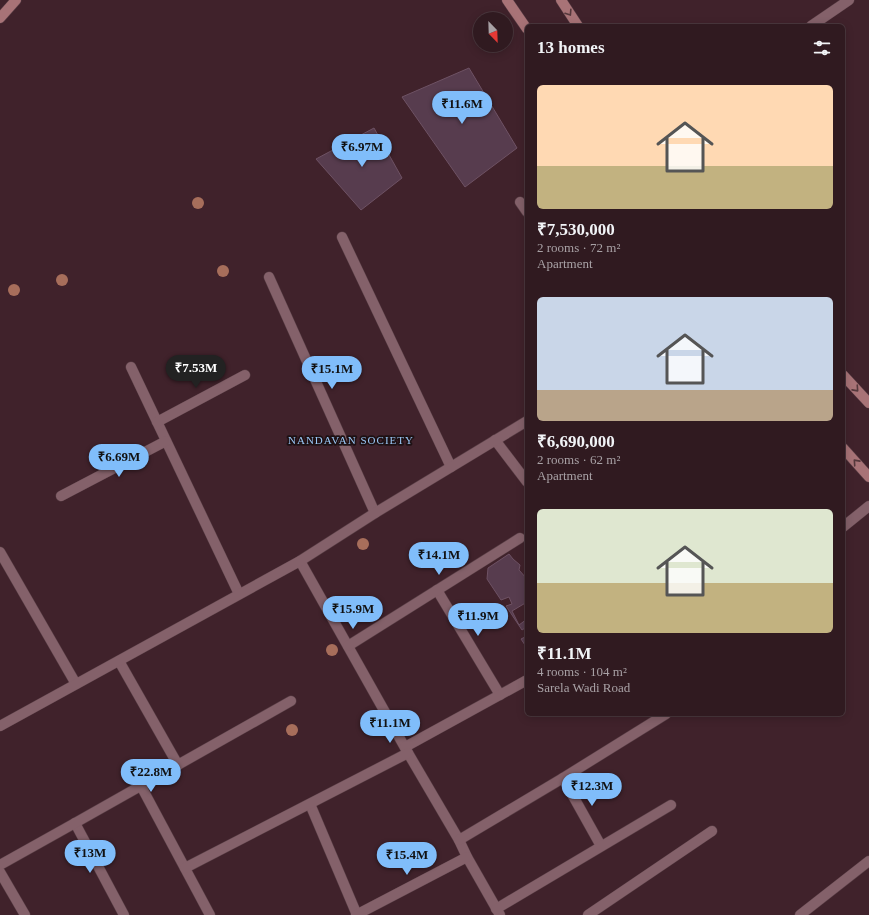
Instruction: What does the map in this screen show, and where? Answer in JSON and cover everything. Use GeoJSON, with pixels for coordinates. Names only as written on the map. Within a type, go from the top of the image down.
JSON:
{"type":"FeatureCollection","features":[{"type":"Feature","properties":{"kind":"street"},"geometry":{"type":"LineString","coordinates":[[0,18],[16,0]]}},
{"type":"Feature","properties":{"kind":"street"},"geometry":{"type":"LineString","coordinates":[[507,0],[525,26]]}},
{"type":"Feature","properties":{"kind":"street"},"geometry":{"type":"LineString","coordinates":[[561,0],[577,24]]}},
{"type":"Feature","properties":{"kind":"street"},"geometry":{"type":"LineString","coordinates":[[814,24],[850,0]]}},
{"type":"Feature","properties":{"kind":"street"},"geometry":{"type":"LineString","coordinates":[[520,202],[525,209]]}},
{"type":"Feature","properties":{"kind":"street"},"geometry":{"type":"LineString","coordinates":[[342,237],[451,467]]}},
{"type":"Feature","properties":{"kind":"street"},"geometry":{"type":"LineString","coordinates":[[269,277],[375,513]]}},
{"type":"Feature","properties":{"kind":"street"},"geometry":{"type":"LineString","coordinates":[[131,367],[239,594]]}},
{"type":"Feature","properties":{"kind":"street"},"geometry":{"type":"LineString","coordinates":[[157,422],[245,375]]}},
{"type":"Feature","properties":{"kind":"street"},"geometry":{"type":"LineString","coordinates":[[845,377],[869,404]]}},
{"type":"Feature","properties":{"kind":"street"},"geometry":{"type":"LineString","coordinates":[[0,726],[300,561],[375,513],[525,422]]}},
{"type":"Feature","properties":{"kind":"street"},"geometry":{"type":"LineString","coordinates":[[61,496],[166,440]]}},
{"type":"Feature","properties":{"kind":"street"},"geometry":{"type":"LineString","coordinates":[[495,440],[525,479]]}},
{"type":"Feature","properties":{"kind":"street"},"geometry":{"type":"LineString","coordinates":[[845,450],[869,477]]}},
{"type":"Feature","properties":{"kind":"street"},"geometry":{"type":"LineString","coordinates":[[845,525],[869,506]]}},
{"type":"Feature","properties":{"kind":"street"},"geometry":{"type":"LineString","coordinates":[[348,646],[520,538]]}},
{"type":"Feature","properties":{"kind":"street"},"geometry":{"type":"LineString","coordinates":[[0,552],[76,684]]}},
{"type":"Feature","properties":{"kind":"street"},"geometry":{"type":"LineString","coordinates":[[300,561],[406,750],[459,840],[498,912],[601,846],[671,805]]}},
{"type":"Feature","properties":{"kind":"street"},"geometry":{"type":"LineString","coordinates":[[437,590],[500,695]]}},
{"type":"Feature","properties":{"kind":"street"},"geometry":{"type":"LineString","coordinates":[[119,661],[178,766]]}},
{"type":"Feature","properties":{"kind":"street"},"geometry":{"type":"LineString","coordinates":[[185,868],[310,804],[525,681]]}},
{"type":"Feature","properties":{"kind":"street"},"geometry":{"type":"LineString","coordinates":[[0,865],[291,701]]}},
{"type":"Feature","properties":{"kind":"street"},"geometry":{"type":"LineString","coordinates":[[459,840],[663,716]]}},
{"type":"Feature","properties":{"kind":"street"},"geometry":{"type":"LineString","coordinates":[[563,778],[601,846]]}},
{"type":"Feature","properties":{"kind":"street"},"geometry":{"type":"LineString","coordinates":[[141,786],[210,915]]}},
{"type":"Feature","properties":{"kind":"street"},"geometry":{"type":"LineString","coordinates":[[310,804],[357,915],[467,857]]}},
{"type":"Feature","properties":{"kind":"street"},"geometry":{"type":"LineString","coordinates":[[75,824],[124,915]]}},
{"type":"Feature","properties":{"kind":"street"},"geometry":{"type":"LineString","coordinates":[[588,915],[712,831]]}},
{"type":"Feature","properties":{"kind":"street"},"geometry":{"type":"LineString","coordinates":[[800,915],[869,861]]}},
{"type":"Feature","properties":{"kind":"street"},"geometry":{"type":"LineString","coordinates":[[0,872],[25,915]]}},
{"type":"Feature","properties":{"kind":"building"},"geometry":{"type":"Polygon","coordinates":[[[469,68],[517,148],[465,187],[402,97],[469,68]]]}},
{"type":"Feature","properties":{"kind":"building"},"geometry":{"type":"Polygon","coordinates":[[[374,128],[402,178],[361,210],[316,159],[374,128]]]}},
{"type":"Feature","properties":{"kind":"building"},"geometry":{"type":"Polygon","coordinates":[[[509,554],[520,565],[519,570],[525,577],[525,603],[512,611],[519,625],[525,620],[525,628],[522,630],[506,606],[512,604],[509,597],[501,600],[487,579],[488,568],[509,554]]]}},
{"type":"Feature","properties":{"kind":"building"},"geometry":{"type":"Polygon","coordinates":[[[525,637],[525,645],[521,639],[525,637]]]}},
{"type":"Feature","properties":{"kind":"district","name":"NANDAVAN SOCIETY"},"geometry":{"type":"Point","coordinates":[351,440]}}]}
